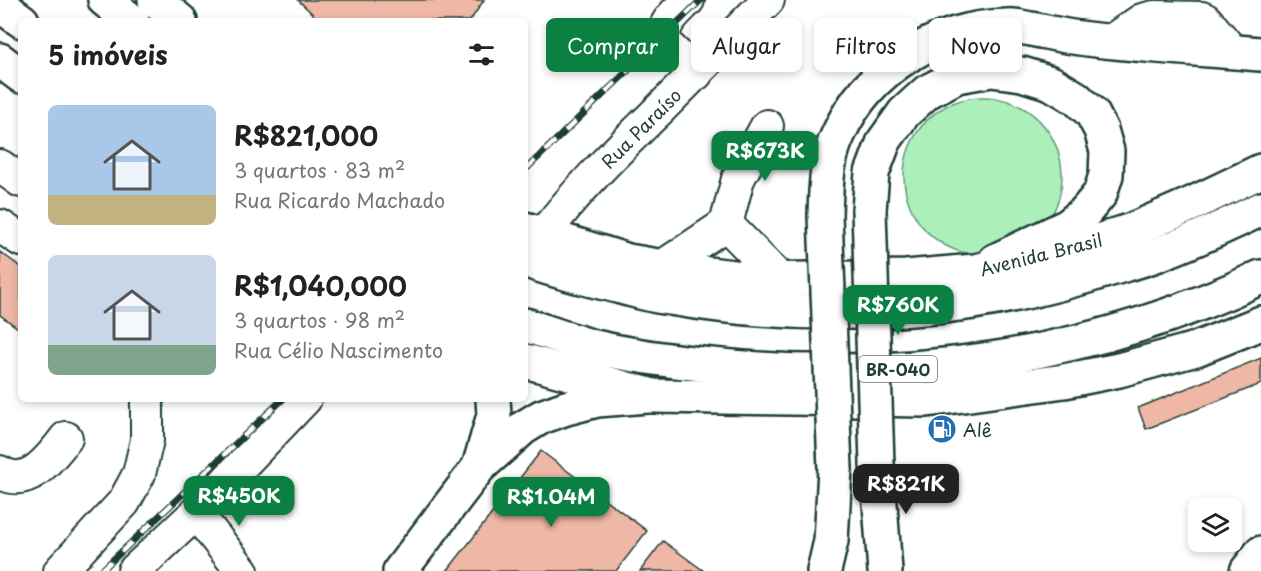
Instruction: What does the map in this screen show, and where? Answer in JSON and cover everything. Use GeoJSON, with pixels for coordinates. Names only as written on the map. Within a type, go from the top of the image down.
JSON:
{"type":"FeatureCollection","features":[{"type":"Feature","properties":{"kind":"main road"},"geometry":{"type":"LineString","coordinates":[[105,0],[128,18]]}},
{"type":"Feature","properties":{"kind":"main road"},"geometry":{"type":"LineString","coordinates":[[154,0],[176,18]]}},
{"type":"Feature","properties":{"kind":"main road"},"geometry":{"type":"LineString","coordinates":[[0,5],[18,18]]}},
{"type":"Feature","properties":{"kind":"main road"},"geometry":{"type":"LineString","coordinates":[[824,571],[831,541],[835,469],[825,215],[826,177],[837,136],[852,107],[882,74],[907,55],[937,40],[976,29],[1010,25],[1078,38],[1247,53]]}},
{"type":"Feature","properties":{"kind":"main road"},"geometry":{"type":"LineString","coordinates":[[1051,83],[1070,57],[1078,38]]}},
{"type":"Feature","properties":{"kind":"main road"},"geometry":{"type":"LineString","coordinates":[[0,60],[18,74]]}},
{"type":"Feature","properties":{"kind":"main road"},"geometry":{"type":"LineString","coordinates":[[885,571],[877,464],[869,210],[872,173],[884,141],[904,113],[927,92],[957,76],[991,70],[1022,74],[1051,83],[1076,98],[1092,113],[1101,130],[1107,151],[1107,175],[1100,194],[1086,212],[1068,226],[975,271]]}},
{"type":"Feature","properties":{"kind":"main road","name":"Avenida Brasil"},"geometry":{"type":"LineString","coordinates":[[531,242],[662,267],[759,280],[906,277],[975,271],[1068,251],[1132,230],[1261,171]]}},
{"type":"Feature","properties":{"kind":"main road","name":"Avenida Brasil"},"geometry":{"type":"LineString","coordinates":[[531,242],[542,266],[668,298],[791,312],[862,312],[924,308],[993,298],[1077,280],[1160,254],[1261,209]]}},
{"type":"Feature","properties":{"kind":"main road","name":"BR-040"},"geometry":{"type":"LineString","coordinates":[[528,326],[595,347],[670,361],[748,369],[817,372],[901,369],[954,365],[1034,353],[1091,339],[1164,317],[1227,293],[1261,277]]}},
{"type":"Feature","properties":{"kind":"main road"},"geometry":{"type":"LineString","coordinates":[[954,365],[1107,347],[1219,319],[1261,302]]}},
{"type":"Feature","properties":{"kind":"main road"},"geometry":{"type":"LineString","coordinates":[[400,571],[479,467],[523,428],[541,417],[566,408],[597,400],[653,396],[927,400],[1064,381],[1119,370],[1196,349],[1261,323]]}},
{"type":"Feature","properties":{"kind":"main road"},"geometry":{"type":"LineString","coordinates":[[528,362],[653,396]]}},
{"type":"Feature","properties":{"kind":"main road"},"geometry":{"type":"LineString","coordinates":[[479,467],[494,415],[493,402]]}},
{"type":"Feature","properties":{"kind":"main road"},"geometry":{"type":"LineString","coordinates":[[1248,571],[1261,553]]}},
{"type":"Feature","properties":{"kind":"street"},"geometry":{"type":"LineString","coordinates":[[688,0],[664,27],[664,39],[696,74]]}},
{"type":"Feature","properties":{"kind":"street","name":"Rua Paraíso"},"geometry":{"type":"LineString","coordinates":[[531,242],[594,175],[768,0]]}},
{"type":"Feature","properties":{"kind":"street"},"geometry":{"type":"LineString","coordinates":[[1111,41],[1142,20],[1191,9],[1247,53]]}},
{"type":"Feature","properties":{"kind":"street"},"geometry":{"type":"LineString","coordinates":[[662,267],[726,224],[738,180],[767,126]]}},
{"type":"Feature","properties":{"kind":"street"},"geometry":{"type":"LineString","coordinates":[[0,166],[18,179]]}},
{"type":"Feature","properties":{"kind":"street"},"geometry":{"type":"LineString","coordinates":[[726,224],[782,280]]}},
{"type":"Feature","properties":{"kind":"street"},"geometry":{"type":"LineString","coordinates":[[0,226],[18,238]]}},
{"type":"Feature","properties":{"kind":"street"},"geometry":{"type":"LineString","coordinates":[[60,571],[124,502],[138,474],[147,440],[147,402]]}},
{"type":"Feature","properties":{"kind":"street"},"geometry":{"type":"LineString","coordinates":[[134,571],[196,513],[302,402]]}},
{"type":"Feature","properties":{"kind":"street"},"geometry":{"type":"LineString","coordinates":[[0,472],[16,478],[30,474],[46,462],[66,438]]}},
{"type":"Feature","properties":{"kind":"street"},"geometry":{"type":"LineString","coordinates":[[196,513],[242,571]]}},
{"type":"Feature","properties":{"kind":"green space"},"geometry":{"type":"Polygon","coordinates":[[[983,97],[999,98],[1013,103],[1027,110],[1039,120],[1049,132],[1056,146],[1061,160],[1061,192],[1056,206],[1049,220],[1039,232],[1027,242],[1013,249],[999,254],[983,255],[967,254],[953,249],[939,242],[927,232],[917,220],[910,206],[905,192],[904,176],[905,160],[910,146],[917,132],[927,120],[939,110],[953,103],[967,98],[983,97]]]}},
{"type":"Feature","properties":{"kind":"building"},"geometry":{"type":"Polygon","coordinates":[[[298,0],[484,0],[472,18],[317,18],[298,0]]]}},
{"type":"Feature","properties":{"kind":"building"},"geometry":{"type":"Polygon","coordinates":[[[0,252],[18,265],[18,328],[0,315],[0,252]]]}},
{"type":"Feature","properties":{"kind":"building"},"geometry":{"type":"Polygon","coordinates":[[[1261,358],[1261,384],[1146,429],[1138,408],[1261,358]]]}},
{"type":"Feature","properties":{"kind":"building"},"geometry":{"type":"Polygon","coordinates":[[[541,451],[647,531],[616,571],[447,571],[541,451]]]}},
{"type":"Feature","properties":{"kind":"building"},"geometry":{"type":"Polygon","coordinates":[[[663,541],[704,571],[640,571],[663,541]]]}},
{"type":"Feature","properties":{"kind":"railway"},"geometry":{"type":"LineString","coordinates":[[528,167],[701,0]]}},
{"type":"Feature","properties":{"kind":"railway"},"geometry":{"type":"LineString","coordinates":[[101,571],[280,402]]}},
{"type":"Feature","properties":{"kind":"place","name":"Alê"},"geometry":{"type":"Point","coordinates":[942,429]}}]}
